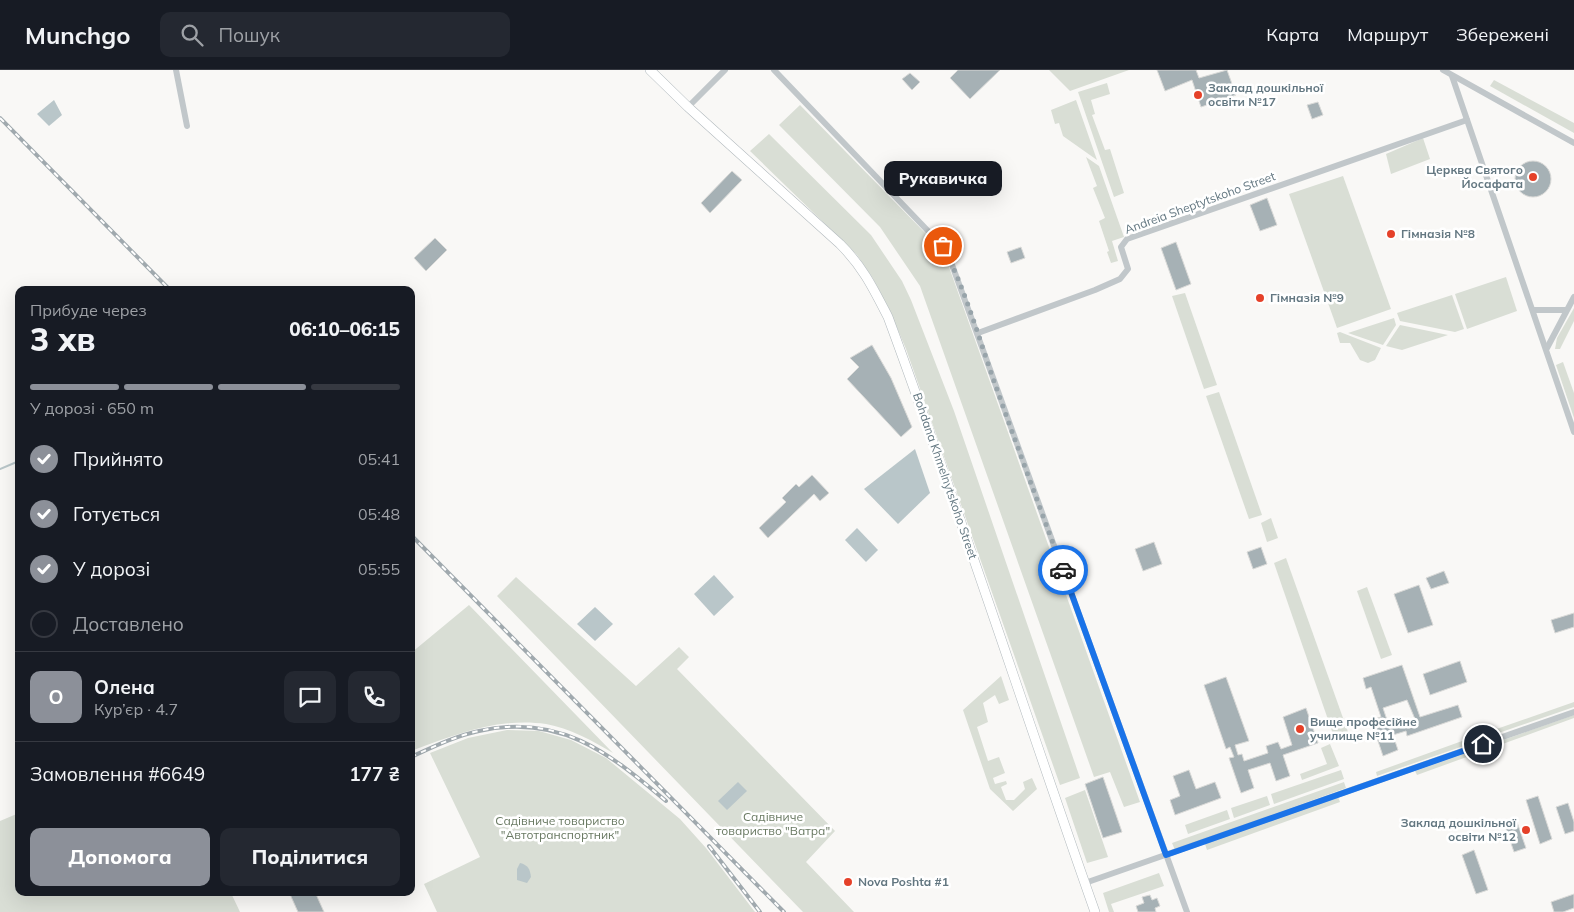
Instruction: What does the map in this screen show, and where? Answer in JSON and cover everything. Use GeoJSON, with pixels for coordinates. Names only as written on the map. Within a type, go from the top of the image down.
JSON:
{"type":"FeatureCollection","features":[{"type":"Feature","properties":{"kind":"street"},"geometry":{"type":"LineString","coordinates":[[176,70],[187,126]]}},
{"type":"Feature","properties":{"kind":"street","name":"Bohdana Khmelnytskoho Street"},"geometry":{"type":"LineString","coordinates":[[650,70],[688,107],[840,244],[858,262],[876,294],[888,318],[953,496],[1019,694],[1095,912]]}},
{"type":"Feature","properties":{"kind":"street"},"geometry":{"type":"LineString","coordinates":[[688,107],[725,70]]}},
{"type":"Feature","properties":{"kind":"street"},"geometry":{"type":"LineString","coordinates":[[774,70],[943,246],[951,262],[1187,912]]}},
{"type":"Feature","properties":{"kind":"street"},"geometry":{"type":"LineString","coordinates":[[1443,70],[1574,143]]}},
{"type":"Feature","properties":{"kind":"street"},"geometry":{"type":"LineString","coordinates":[[1452,76],[1547,348],[1574,432]]}},
{"type":"Feature","properties":{"kind":"street","name":"Andreia Sheptytskoho Street"},"geometry":{"type":"LineString","coordinates":[[978,333],[1120,279],[1128,270],[1121,246],[1127,239],[1467,120]]}},
{"type":"Feature","properties":{"kind":"street"},"geometry":{"type":"LineString","coordinates":[[1547,348],[1574,297]]}},
{"type":"Feature","properties":{"kind":"street"},"geometry":{"type":"LineString","coordinates":[[1533,310],[1566,310]]}},
{"type":"Feature","properties":{"kind":"street"},"geometry":{"type":"LineString","coordinates":[[1085,883],[1574,712]]}},
{"type":"Feature","properties":{"kind":"green space"},"geometry":{"type":"Polygon","coordinates":[[[1049,70],[1129,70],[1070,91],[1049,70]]]}},
{"type":"Feature","properties":{"kind":"green space"},"geometry":{"type":"Polygon","coordinates":[[[1494,80],[1574,123],[1574,133],[1490,86],[1494,80]]]}},
{"type":"Feature","properties":{"kind":"green space"},"geometry":{"type":"Polygon","coordinates":[[[1107,83],[1110,94],[1091,100],[1095,114],[1092,115],[1105,150],[1110,149],[1124,193],[1114,197],[1078,92],[1107,83]]]}},
{"type":"Feature","properties":{"kind":"green space"},"geometry":{"type":"Polygon","coordinates":[[[1076,100],[1097,160],[1063,136],[1059,123],[1055,124],[1051,110],[1076,100]]]}},
{"type":"Feature","properties":{"kind":"green space"},"geometry":{"type":"Polygon","coordinates":[[[800,105],[936,244],[949,267],[1140,802],[1124,807],[1110,772],[1094,777],[920,286],[880,227],[779,125],[800,105]]]}},
{"type":"Feature","properties":{"kind":"green space"},"geometry":{"type":"Polygon","coordinates":[[[769,134],[871,235],[902,281],[954,411],[1080,778],[1060,785],[906,349],[889,309],[872,277],[857,255],[750,151],[769,134]]]}},
{"type":"Feature","properties":{"kind":"green space"},"geometry":{"type":"Polygon","coordinates":[[[1423,138],[1430,159],[1391,174],[1386,154],[1423,138]]]}},
{"type":"Feature","properties":{"kind":"green space"},"geometry":{"type":"Polygon","coordinates":[[[1086,157],[1099,166],[1124,237],[1112,241],[1118,261],[1111,263],[1099,221],[1105,218],[1093,188],[1097,186],[1086,157]]]}},
{"type":"Feature","properties":{"kind":"green space"},"geometry":{"type":"Polygon","coordinates":[[[1343,176],[1391,309],[1337,328],[1289,194],[1343,176]]]}},
{"type":"Feature","properties":{"kind":"green space"},"geometry":{"type":"Polygon","coordinates":[[[1506,277],[1517,311],[1467,329],[1455,294],[1506,277]]]}},
{"type":"Feature","properties":{"kind":"green space"},"geometry":{"type":"Polygon","coordinates":[[[1185,293],[1217,385],[1204,389],[1172,296],[1185,293]]]}},
{"type":"Feature","properties":{"kind":"green space"},"geometry":{"type":"Polygon","coordinates":[[[1452,295],[1464,329],[1455,332],[1400,321],[1397,313],[1452,295]]]}},
{"type":"Feature","properties":{"kind":"green space"},"geometry":{"type":"Polygon","coordinates":[[[1574,308],[1574,321],[1560,349],[1555,349],[1557,338],[1574,308]]]}},
{"type":"Feature","properties":{"kind":"green space"},"geometry":{"type":"Polygon","coordinates":[[[1394,318],[1396,325],[1383,345],[1348,333],[1394,318]]]}},
{"type":"Feature","properties":{"kind":"green space"},"geometry":{"type":"Polygon","coordinates":[[[1400,325],[1448,335],[1402,350],[1386,346],[1400,325]]]}},
{"type":"Feature","properties":{"kind":"green space"},"geometry":{"type":"Polygon","coordinates":[[[1340,332],[1381,348],[1375,360],[1368,363],[1360,360],[1350,343],[1340,343],[1337,333],[1340,332]]]}},
{"type":"Feature","properties":{"kind":"green space"},"geometry":{"type":"Polygon","coordinates":[[[1563,362],[1574,393],[1574,418],[1556,365],[1563,362]]]}},
{"type":"Feature","properties":{"kind":"green space"},"geometry":{"type":"Polygon","coordinates":[[[1219,392],[1262,515],[1249,519],[1206,396],[1219,392]]]}},
{"type":"Feature","properties":{"kind":"green space"},"geometry":{"type":"Polygon","coordinates":[[[1271,518],[1278,538],[1267,542],[1261,523],[1271,518]]]}},
{"type":"Feature","properties":{"kind":"green space"},"geometry":{"type":"Polygon","coordinates":[[[1286,558],[1348,732],[1334,737],[1274,563],[1286,558]]]}},
{"type":"Feature","properties":{"kind":"green space","name":"Садівниче товариство \"Ватра\""},"geometry":{"type":"Polygon","coordinates":[[[516,577],[636,686],[679,647],[689,657],[677,669],[835,831],[806,862],[854,912],[803,912],[497,596],[516,577]]]}},
{"type":"Feature","properties":{"kind":"green space"},"geometry":{"type":"Polygon","coordinates":[[[1367,587],[1392,655],[1381,659],[1357,591],[1367,587]]]}},
{"type":"Feature","properties":{"kind":"green space"},"geometry":{"type":"Polygon","coordinates":[[[469,605],[613,753],[572,732],[546,724],[528,722],[494,725],[477,729],[415,750],[415,650],[469,605]]]}},
{"type":"Feature","properties":{"kind":"green space"},"geometry":{"type":"Polygon","coordinates":[[[1001,676],[1009,700],[999,704],[995,695],[983,703],[988,722],[977,727],[988,761],[999,757],[1005,773],[993,778],[995,784],[1006,781],[1007,784],[1001,787],[1006,800],[1014,800],[1025,789],[1023,782],[1032,778],[1037,789],[1013,811],[990,789],[963,710],[1001,676]]]}},
{"type":"Feature","properties":{"kind":"green space"},"geometry":{"type":"Polygon","coordinates":[[[1574,702],[1574,707],[1487,737],[1485,733],[1574,702]]]}},
{"type":"Feature","properties":{"kind":"green space"},"geometry":{"type":"Polygon","coordinates":[[[1574,715],[1574,718],[1417,775],[1415,771],[1574,715]]]}},
{"type":"Feature","properties":{"kind":"green space","name":"Садівниче товариство \"Автотранспортник\""},"geometry":{"type":"Polygon","coordinates":[[[507,730],[539,731],[571,740],[606,758],[680,819],[706,848],[755,912],[437,912],[424,884],[480,857],[430,753],[468,738],[507,730]]]}},
{"type":"Feature","properties":{"kind":"green space"},"geometry":{"type":"Polygon","coordinates":[[[1476,736],[1478,741],[1377,776],[1376,772],[1476,736]]]}},
{"type":"Feature","properties":{"kind":"green space"},"geometry":{"type":"Polygon","coordinates":[[[1330,744],[1339,766],[1302,780],[1300,774],[1327,764],[1321,748],[1330,744]]]}},
{"type":"Feature","properties":{"kind":"green space"},"geometry":{"type":"Polygon","coordinates":[[[1341,770],[1344,779],[1274,804],[1271,794],[1341,770]]]}},
{"type":"Feature","properties":{"kind":"green space"},"geometry":{"type":"Polygon","coordinates":[[[1344,782],[1346,788],[1175,850],[1172,843],[1344,782]]]}},
{"type":"Feature","properties":{"kind":"green space"},"geometry":{"type":"Polygon","coordinates":[[[1085,790],[1108,857],[1087,863],[1065,798],[1085,790]]]}},
{"type":"Feature","properties":{"kind":"green space"},"geometry":{"type":"Polygon","coordinates":[[[1267,796],[1270,805],[1234,818],[1231,808],[1267,796]]]}},
{"type":"Feature","properties":{"kind":"green space"},"geometry":{"type":"Polygon","coordinates":[[[1338,797],[1340,802],[1207,850],[1205,844],[1338,797]]]}},
{"type":"Feature","properties":{"kind":"green space"},"geometry":{"type":"Polygon","coordinates":[[[1227,810],[1230,819],[1188,834],[1185,825],[1227,810]]]}},
{"type":"Feature","properties":{"kind":"green space"},"geometry":{"type":"Polygon","coordinates":[[[15,815],[15,896],[232,896],[240,912],[0,912],[0,821],[15,815]]]}},
{"type":"Feature","properties":{"kind":"green space"},"geometry":{"type":"Polygon","coordinates":[[[1159,873],[1164,886],[1111,904],[1114,912],[1109,912],[1103,893],[1159,873]]]}},
{"type":"Feature","properties":{"kind":"shaded area"},"geometry":{"type":"Polygon","coordinates":[[[54,100],[62,115],[49,126],[37,114],[54,100]]]}},
{"type":"Feature","properties":{"kind":"shaded area"},"geometry":{"type":"Polygon","coordinates":[[[915,449],[930,493],[898,524],[864,489],[915,449]]]}},
{"type":"Feature","properties":{"kind":"shaded area"},"geometry":{"type":"Polygon","coordinates":[[[857,528],[878,550],[866,562],[845,540],[857,528]]]}},
{"type":"Feature","properties":{"kind":"shaded area"},"geometry":{"type":"Polygon","coordinates":[[[714,575],[734,597],[714,616],[694,594],[714,575]]]}},
{"type":"Feature","properties":{"kind":"shaded area"},"geometry":{"type":"Polygon","coordinates":[[[595,607],[613,624],[595,641],[577,624],[595,607]]]}},
{"type":"Feature","properties":{"kind":"shaded area"},"geometry":{"type":"Polygon","coordinates":[[[738,782],[747,791],[727,810],[718,801],[738,782]]]}},
{"type":"Feature","properties":{"kind":"shaded area"},"geometry":{"type":"Polygon","coordinates":[[[520,863],[527,866],[530,872],[531,877],[527,883],[517,880],[517,869],[520,863]]]}},
{"type":"Feature","properties":{"kind":"building"},"geometry":{"type":"Polygon","coordinates":[[[958,70],[1000,70],[970,99],[950,78],[958,70]]]}},
{"type":"Feature","properties":{"kind":"building","name":"Заклад дошкільної освіти №17"},"geometry":{"type":"Polygon","coordinates":[[[1157,70],[1196,70],[1199,78],[1227,70],[1236,95],[1201,107],[1192,80],[1165,91],[1157,70]]]}},
{"type":"Feature","properties":{"kind":"building"},"geometry":{"type":"Polygon","coordinates":[[[910,73],[920,82],[912,90],[902,79],[910,73]]]}},
{"type":"Feature","properties":{"kind":"building"},"geometry":{"type":"Polygon","coordinates":[[[1318,102],[1323,115],[1312,119],[1307,105],[1318,102]]]}},
{"type":"Feature","properties":{"kind":"building","name":"Церква Святого Йосафата"},"geometry":{"type":"Polygon","coordinates":[[[1533,161],[1540,162],[1546,166],[1550,172],[1550,186],[1546,192],[1540,196],[1533,197],[1526,196],[1520,192],[1516,186],[1515,179],[1516,172],[1520,166],[1526,162],[1533,161]]]}},
{"type":"Feature","properties":{"kind":"building"},"geometry":{"type":"Polygon","coordinates":[[[732,171],[742,180],[710,213],[701,203],[732,171]]]}},
{"type":"Feature","properties":{"kind":"building"},"geometry":{"type":"Polygon","coordinates":[[[1267,198],[1277,225],[1260,231],[1250,205],[1267,198]]]}},
{"type":"Feature","properties":{"kind":"building"},"geometry":{"type":"Polygon","coordinates":[[[435,238],[447,250],[426,271],[414,258],[435,238]]]}},
{"type":"Feature","properties":{"kind":"building"},"geometry":{"type":"Polygon","coordinates":[[[1176,242],[1191,284],[1176,290],[1161,248],[1176,242]]]}},
{"type":"Feature","properties":{"kind":"building"},"geometry":{"type":"Polygon","coordinates":[[[1021,247],[1025,258],[1011,263],[1007,252],[1021,247]]]}},
{"type":"Feature","properties":{"kind":"building"},"geometry":{"type":"Polygon","coordinates":[[[872,345],[891,378],[912,427],[901,437],[847,379],[859,367],[850,358],[872,345]]]}},
{"type":"Feature","properties":{"kind":"building"},"geometry":{"type":"Polygon","coordinates":[[[812,475],[829,493],[820,501],[814,494],[768,538],[759,528],[786,502],[782,498],[796,484],[799,487],[812,475]]]}},
{"type":"Feature","properties":{"kind":"building"},"geometry":{"type":"Polygon","coordinates":[[[1154,542],[1162,564],[1143,571],[1135,549],[1154,542]]]}},
{"type":"Feature","properties":{"kind":"building"},"geometry":{"type":"Polygon","coordinates":[[[1261,547],[1267,564],[1253,569],[1247,552],[1261,547]]]}},
{"type":"Feature","properties":{"kind":"building"},"geometry":{"type":"Polygon","coordinates":[[[1444,571],[1449,583],[1431,589],[1426,578],[1444,571]]]}},
{"type":"Feature","properties":{"kind":"building"},"geometry":{"type":"Polygon","coordinates":[[[1419,585],[1433,625],[1408,633],[1394,594],[1419,585]]]}},
{"type":"Feature","properties":{"kind":"building"},"geometry":{"type":"Polygon","coordinates":[[[1574,613],[1574,627],[1555,633],[1551,620],[1574,613]]]}},
{"type":"Feature","properties":{"kind":"building"},"geometry":{"type":"Polygon","coordinates":[[[1460,661],[1467,682],[1430,695],[1423,674],[1460,661]]]}},
{"type":"Feature","properties":{"kind":"building"},"geometry":{"type":"Polygon","coordinates":[[[1402,665],[1420,717],[1458,705],[1462,717],[1407,736],[1406,731],[1393,735],[1398,750],[1383,756],[1371,720],[1381,717],[1371,687],[1366,689],[1363,678],[1402,665]],[[1407,700],[1383,708],[1390,729],[1415,719],[1407,700]]]}},
{"type":"Feature","properties":{"kind":"building","name":"Вище професійне училище №11"},"geometry":{"type":"Polygon","coordinates":[[[1226,677],[1249,741],[1235,745],[1238,755],[1242,754],[1244,761],[1268,753],[1266,746],[1278,742],[1281,749],[1292,745],[1283,717],[1306,708],[1318,743],[1283,755],[1290,776],[1276,781],[1270,763],[1248,770],[1254,788],[1241,793],[1229,758],[1234,757],[1230,747],[1226,749],[1204,685],[1226,677]]]}},
{"type":"Feature","properties":{"kind":"building"},"geometry":{"type":"Polygon","coordinates":[[[1189,770],[1196,789],[1215,782],[1221,798],[1175,815],[1170,800],[1180,796],[1173,776],[1189,770]]]}},
{"type":"Feature","properties":{"kind":"building"},"geometry":{"type":"Polygon","coordinates":[[[1103,777],[1122,832],[1103,838],[1085,784],[1103,777]]]}},
{"type":"Feature","properties":{"kind":"building"},"geometry":{"type":"Polygon","coordinates":[[[1538,796],[1552,839],[1540,844],[1526,800],[1538,796]]]}},
{"type":"Feature","properties":{"kind":"building"},"geometry":{"type":"Polygon","coordinates":[[[1568,803],[1574,822],[1574,831],[1565,834],[1556,807],[1568,803]]]}},
{"type":"Feature","properties":{"kind":"building"},"geometry":{"type":"Polygon","coordinates":[[[1517,822],[1526,848],[1514,852],[1505,826],[1517,822]]]}},
{"type":"Feature","properties":{"kind":"building"},"geometry":{"type":"Polygon","coordinates":[[[1474,850],[1488,890],[1476,894],[1462,855],[1474,850]]]}},
{"type":"Feature","properties":{"kind":"building"},"geometry":{"type":"Polygon","coordinates":[[[1574,894],[1574,908],[1563,912],[1554,912],[1551,902],[1574,894]]]}},
{"type":"Feature","properties":{"kind":"building"},"geometry":{"type":"Polygon","coordinates":[[[1150,895],[1152,900],[1157,898],[1160,906],[1155,908],[1156,912],[1138,912],[1136,906],[1144,903],[1142,897],[1150,895]]]}},
{"type":"Feature","properties":{"kind":"building"},"geometry":{"type":"Polygon","coordinates":[[[291,896],[317,896],[324,912],[298,912],[291,896]]]}},
{"type":"Feature","properties":{"kind":"waterway"},"geometry":{"type":"LineString","coordinates":[[0,469],[15,463]]}},
{"type":"Feature","properties":{"kind":"railway"},"geometry":{"type":"LineString","coordinates":[[0,118],[166,286]]}},
{"type":"Feature","properties":{"kind":"railway"},"geometry":{"type":"LineString","coordinates":[[415,539],[784,912]]}},
{"type":"Feature","properties":{"kind":"railway"},"geometry":{"type":"LineString","coordinates":[[415,755],[470,733],[508,727],[534,727],[558,732],[581,741],[624,767],[666,801]]}},
{"type":"Feature","properties":{"kind":"railway"},"geometry":{"type":"LineString","coordinates":[[709,846],[760,912]]}},
{"type":"Feature","properties":{"kind":"way so far"},"geometry":{"type":"LineString","coordinates":[[943,246],[978,333],[1028,477],[1063,570]]}},
{"type":"Feature","properties":{"kind":"place","name":"Заклад дошкільної освіти №17"},"geometry":{"type":"Point","coordinates":[1198,95]}},
{"type":"Feature","properties":{"kind":"place","name":"Церква Святого Йосафата"},"geometry":{"type":"Point","coordinates":[1533,177]}},
{"type":"Feature","properties":{"kind":"place","name":"Гімназія №8"},"geometry":{"type":"Point","coordinates":[1391,234]}},
{"type":"Feature","properties":{"kind":"place","name":"Рукавичка"},"geometry":{"type":"Point","coordinates":[943,246]}},
{"type":"Feature","properties":{"kind":"place","name":"Гімназія №9"},"geometry":{"type":"Point","coordinates":[1260,298]}},
{"type":"Feature","properties":{"kind":"place","name":"Вище професійне училище №11"},"geometry":{"type":"Point","coordinates":[1300,729]}},
{"type":"Feature","properties":{"kind":"place","name":"Заклад дошкільної освіти №12"},"geometry":{"type":"Point","coordinates":[1526,830]}},
{"type":"Feature","properties":{"kind":"place","name":"Nova Poshta #1"},"geometry":{"type":"Point","coordinates":[848,882]}},
{"type":"Feature","properties":{"kind":"route"},"geometry":{"type":"LineString","coordinates":[[1063,570],[1082,618],[1166,855],[1483,744]]}}]}
